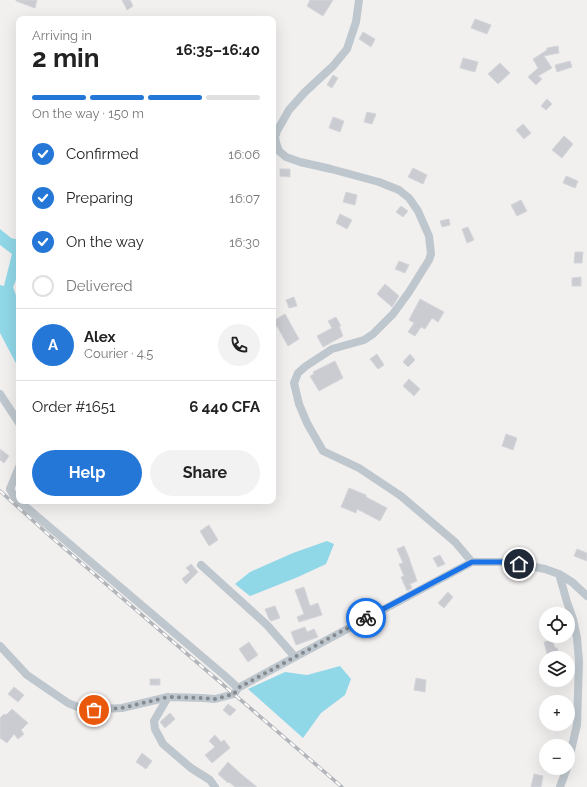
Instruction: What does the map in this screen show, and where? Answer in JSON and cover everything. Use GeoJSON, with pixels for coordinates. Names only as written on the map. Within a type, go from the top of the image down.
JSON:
{"type":"FeatureCollection","features":[{"type":"Feature","properties":{"kind":"street"},"geometry":{"type":"LineString","coordinates":[[276,135],[289,110],[305,92],[334,66],[347,49],[356,22],[359,0]]}},
{"type":"Feature","properties":{"kind":"street"},"geometry":{"type":"LineString","coordinates":[[276,143],[279,150],[286,156],[300,162],[379,182],[399,190],[408,198],[418,211],[429,236],[431,254],[410,292],[373,334],[364,340],[332,349],[298,373],[294,384],[307,423],[323,451],[359,468],[401,496],[455,542],[472,562]]}},
{"type":"Feature","properties":{"kind":"street"},"geometry":{"type":"LineString","coordinates":[[0,394],[16,418]]}},
{"type":"Feature","properties":{"kind":"street"},"geometry":{"type":"LineString","coordinates":[[16,474],[10,489],[16,499]]}},
{"type":"Feature","properties":{"kind":"street"},"geometry":{"type":"LineString","coordinates":[[23,504],[238,688]]}},
{"type":"Feature","properties":{"kind":"street"},"geometry":{"type":"LineString","coordinates":[[0,646],[27,675],[68,703],[85,710],[122,708],[168,697],[215,699],[234,694],[238,688],[472,562],[509,562],[545,569],[559,574],[572,582],[587,596]]}},
{"type":"Feature","properties":{"kind":"street"},"geometry":{"type":"LineString","coordinates":[[201,564],[267,625],[295,657]]}},
{"type":"Feature","properties":{"kind":"street"},"geometry":{"type":"LineString","coordinates":[[559,574],[573,619],[577,638],[579,661],[577,725],[574,739]]}},
{"type":"Feature","properties":{"kind":"street"},"geometry":{"type":"LineString","coordinates":[[168,697],[154,721],[155,729],[163,744],[191,768],[210,780],[215,787]]}},
{"type":"Feature","properties":{"kind":"street"},"geometry":{"type":"LineString","coordinates":[[560,787],[564,775]]}},
{"type":"Feature","properties":{"kind":"water"},"geometry":{"type":"Polygon","coordinates":[[[0,229],[11,238],[16,239],[16,280],[13,287],[16,296],[16,363],[0,333],[0,285],[4,286],[12,254],[0,245],[0,229]]]}},
{"type":"Feature","properties":{"kind":"water"},"geometry":{"type":"Polygon","coordinates":[[[327,541],[334,544],[326,564],[250,596],[235,584],[250,572],[293,553],[327,541]]]}},
{"type":"Feature","properties":{"kind":"water"},"geometry":{"type":"Polygon","coordinates":[[[340,666],[351,679],[345,695],[321,713],[303,738],[248,689],[285,672],[307,675],[340,666]]]}},
{"type":"Feature","properties":{"kind":"building"},"geometry":{"type":"Polygon","coordinates":[[[16,0],[37,0],[35,8],[16,0]]]}},
{"type":"Feature","properties":{"kind":"building"},"geometry":{"type":"Polygon","coordinates":[[[122,0],[130,0],[133,6],[127,10],[122,0]]]}},
{"type":"Feature","properties":{"kind":"building"},"geometry":{"type":"Polygon","coordinates":[[[310,0],[333,0],[323,16],[307,6],[310,0]]]}},
{"type":"Feature","properties":{"kind":"building"},"geometry":{"type":"Polygon","coordinates":[[[475,19],[491,25],[487,34],[471,28],[475,19]]]}},
{"type":"Feature","properties":{"kind":"building"},"geometry":{"type":"Polygon","coordinates":[[[363,32],[375,39],[371,47],[359,39],[363,32]]]}},
{"type":"Feature","properties":{"kind":"building"},"geometry":{"type":"Polygon","coordinates":[[[558,46],[559,53],[544,56],[552,68],[538,76],[542,79],[536,85],[528,77],[538,68],[533,59],[547,50],[547,48],[558,46]]]}},
{"type":"Feature","properties":{"kind":"building"},"geometry":{"type":"Polygon","coordinates":[[[463,58],[478,62],[475,72],[460,68],[463,58]]]}},
{"type":"Feature","properties":{"kind":"building"},"geometry":{"type":"Polygon","coordinates":[[[570,61],[572,67],[557,72],[555,65],[570,61]]]}},
{"type":"Feature","properties":{"kind":"building"},"geometry":{"type":"Polygon","coordinates":[[[500,63],[510,73],[498,84],[488,74],[500,63]]]}},
{"type":"Feature","properties":{"kind":"building"},"geometry":{"type":"Polygon","coordinates":[[[333,75],[338,78],[332,88],[327,85],[333,75]]]}},
{"type":"Feature","properties":{"kind":"building"},"geometry":{"type":"Polygon","coordinates":[[[547,99],[552,104],[546,110],[541,106],[547,99]]]}},
{"type":"Feature","properties":{"kind":"building"},"geometry":{"type":"Polygon","coordinates":[[[367,112],[376,114],[372,124],[364,122],[367,112]]]}},
{"type":"Feature","properties":{"kind":"building"},"geometry":{"type":"Polygon","coordinates":[[[333,117],[344,121],[340,132],[329,128],[333,117]]]}},
{"type":"Feature","properties":{"kind":"building"},"geometry":{"type":"Polygon","coordinates":[[[523,124],[531,133],[524,139],[516,130],[523,124]]]}},
{"type":"Feature","properties":{"kind":"building"},"geometry":{"type":"Polygon","coordinates":[[[564,136],[573,144],[562,158],[552,150],[564,136]]]}},
{"type":"Feature","properties":{"kind":"building"},"geometry":{"type":"Polygon","coordinates":[[[413,168],[427,175],[423,184],[408,177],[413,168]]]}},
{"type":"Feature","properties":{"kind":"building"},"geometry":{"type":"Polygon","coordinates":[[[280,169],[290,169],[290,177],[280,176],[280,169]]]}},
{"type":"Feature","properties":{"kind":"building"},"geometry":{"type":"Polygon","coordinates":[[[566,176],[578,181],[575,188],[563,183],[566,176]]]}},
{"type":"Feature","properties":{"kind":"building"},"geometry":{"type":"Polygon","coordinates":[[[346,192],[357,195],[355,205],[343,202],[346,192]]]}},
{"type":"Feature","properties":{"kind":"building"},"geometry":{"type":"Polygon","coordinates":[[[521,200],[527,211],[517,216],[511,205],[521,200]]]}},
{"type":"Feature","properties":{"kind":"building"},"geometry":{"type":"Polygon","coordinates":[[[401,206],[408,211],[403,217],[396,212],[401,206]]]}},
{"type":"Feature","properties":{"kind":"building"},"geometry":{"type":"Polygon","coordinates":[[[340,214],[352,220],[347,229],[336,223],[340,214]]]}},
{"type":"Feature","properties":{"kind":"building"},"geometry":{"type":"Polygon","coordinates":[[[449,219],[450,225],[442,227],[440,221],[449,219]]]}},
{"type":"Feature","properties":{"kind":"building"},"geometry":{"type":"Polygon","coordinates":[[[468,227],[474,240],[467,243],[462,229],[468,227]]]}},
{"type":"Feature","properties":{"kind":"building"},"geometry":{"type":"Polygon","coordinates":[[[575,252],[583,252],[582,263],[574,263],[575,252]]]}},
{"type":"Feature","properties":{"kind":"building"},"geometry":{"type":"Polygon","coordinates":[[[399,261],[409,265],[405,273],[395,269],[399,261]]]}},
{"type":"Feature","properties":{"kind":"building"},"geometry":{"type":"Polygon","coordinates":[[[581,277],[581,286],[572,286],[572,278],[581,277]]]}},
{"type":"Feature","properties":{"kind":"building"},"geometry":{"type":"Polygon","coordinates":[[[385,284],[399,296],[392,307],[377,294],[385,284]]]}},
{"type":"Feature","properties":{"kind":"building"},"geometry":{"type":"Polygon","coordinates":[[[294,297],[297,306],[289,308],[286,300],[294,297]]]}},
{"type":"Feature","properties":{"kind":"building"},"geometry":{"type":"Polygon","coordinates":[[[420,299],[444,312],[438,322],[432,318],[425,329],[421,327],[415,336],[408,332],[414,323],[409,320],[420,299]]]}},
{"type":"Feature","properties":{"kind":"building"},"geometry":{"type":"Polygon","coordinates":[[[285,314],[299,339],[288,346],[277,326],[276,327],[276,319],[285,314]]]}},
{"type":"Feature","properties":{"kind":"building"},"geometry":{"type":"Polygon","coordinates":[[[336,317],[341,326],[339,326],[343,336],[323,347],[317,336],[332,328],[328,321],[336,317]]]}},
{"type":"Feature","properties":{"kind":"building"},"geometry":{"type":"Polygon","coordinates":[[[377,354],[384,365],[378,369],[370,359],[377,354]]]}},
{"type":"Feature","properties":{"kind":"building"},"geometry":{"type":"Polygon","coordinates":[[[410,354],[415,360],[408,367],[403,362],[410,354]]]}},
{"type":"Feature","properties":{"kind":"building"},"geometry":{"type":"Polygon","coordinates":[[[335,361],[343,378],[319,391],[310,376],[314,374],[313,372],[335,361]]]}},
{"type":"Feature","properties":{"kind":"building"},"geometry":{"type":"Polygon","coordinates":[[[409,379],[420,389],[414,396],[403,386],[409,379]]]}},
{"type":"Feature","properties":{"kind":"building"},"geometry":{"type":"Polygon","coordinates":[[[506,434],[517,438],[513,450],[502,446],[506,434]]]}},
{"type":"Feature","properties":{"kind":"building"},"geometry":{"type":"Polygon","coordinates":[[[0,449],[9,456],[4,463],[0,460],[0,449]]]}},
{"type":"Feature","properties":{"kind":"building"},"geometry":{"type":"Polygon","coordinates":[[[349,488],[366,495],[366,497],[387,508],[380,521],[357,509],[356,513],[341,507],[349,488]]]}},
{"type":"Feature","properties":{"kind":"building"},"geometry":{"type":"Polygon","coordinates":[[[209,525],[218,540],[209,546],[200,531],[209,525]]]}},
{"type":"Feature","properties":{"kind":"building"},"geometry":{"type":"Polygon","coordinates":[[[404,546],[417,581],[410,584],[412,588],[407,591],[401,577],[404,576],[399,564],[403,563],[397,549],[404,546]]]}},
{"type":"Feature","properties":{"kind":"building"},"geometry":{"type":"Polygon","coordinates":[[[577,549],[587,553],[587,561],[574,556],[577,549]]]}},
{"type":"Feature","properties":{"kind":"building"},"geometry":{"type":"Polygon","coordinates":[[[440,555],[445,564],[438,567],[433,558],[440,555]]]}},
{"type":"Feature","properties":{"kind":"building"},"geometry":{"type":"Polygon","coordinates":[[[191,564],[198,572],[186,584],[182,579],[190,572],[186,568],[191,564]]]}},
{"type":"Feature","properties":{"kind":"building"},"geometry":{"type":"Polygon","coordinates":[[[304,587],[310,606],[318,603],[322,615],[299,622],[297,617],[304,614],[295,590],[304,587]]]}},
{"type":"Feature","properties":{"kind":"building"},"geometry":{"type":"Polygon","coordinates":[[[448,592],[453,597],[444,608],[438,603],[448,592]]]}},
{"type":"Feature","properties":{"kind":"building"},"geometry":{"type":"Polygon","coordinates":[[[275,606],[280,618],[271,621],[265,609],[275,606]]]}},
{"type":"Feature","properties":{"kind":"building"},"geometry":{"type":"Polygon","coordinates":[[[305,627],[307,632],[314,629],[318,637],[296,645],[291,632],[305,627]]]}},
{"type":"Feature","properties":{"kind":"building"},"geometry":{"type":"Polygon","coordinates":[[[249,642],[258,655],[248,662],[239,649],[249,642]]]}},
{"type":"Feature","properties":{"kind":"building"},"geometry":{"type":"Polygon","coordinates":[[[544,643],[553,643],[558,651],[546,651],[544,643]]]}},
{"type":"Feature","properties":{"kind":"building"},"geometry":{"type":"Polygon","coordinates":[[[416,678],[426,680],[425,692],[414,690],[416,678]]]}},
{"type":"Feature","properties":{"kind":"building"},"geometry":{"type":"Polygon","coordinates":[[[150,679],[160,679],[160,685],[150,685],[150,679]]]}},
{"type":"Feature","properties":{"kind":"building"},"geometry":{"type":"Polygon","coordinates":[[[14,687],[24,695],[18,702],[8,694],[14,687]]]}},
{"type":"Feature","properties":{"kind":"building"},"geometry":{"type":"Polygon","coordinates":[[[228,704],[236,710],[230,716],[223,710],[228,704]]]}},
{"type":"Feature","properties":{"kind":"building"},"geometry":{"type":"Polygon","coordinates":[[[12,709],[28,723],[21,730],[24,734],[18,739],[14,734],[7,743],[0,738],[0,718],[12,709]]]}},
{"type":"Feature","properties":{"kind":"building"},"geometry":{"type":"Polygon","coordinates":[[[170,713],[175,719],[165,728],[160,722],[170,713]]]}},
{"type":"Feature","properties":{"kind":"building"},"geometry":{"type":"Polygon","coordinates":[[[215,735],[221,742],[224,740],[230,748],[212,763],[205,755],[215,747],[209,741],[215,735]]]}},
{"type":"Feature","properties":{"kind":"building"},"geometry":{"type":"Polygon","coordinates":[[[142,753],[152,761],[146,769],[136,762],[142,753]]]}},
{"type":"Feature","properties":{"kind":"building"},"geometry":{"type":"Polygon","coordinates":[[[228,762],[257,787],[235,787],[229,782],[228,783],[218,774],[228,762]]]}},
{"type":"Feature","properties":{"kind":"building"},"geometry":{"type":"Polygon","coordinates":[[[534,774],[543,776],[541,787],[531,787],[534,774]]]}},
{"type":"Feature","properties":{"kind":"railway"},"geometry":{"type":"LineString","coordinates":[[0,491],[50,536],[342,787]]}},
{"type":"Feature","properties":{"kind":"way so far"},"geometry":{"type":"LineString","coordinates":[[94,710],[122,708],[168,697],[215,699],[234,694],[238,688],[366,618]]}},
{"type":"Feature","properties":{"kind":"route"},"geometry":{"type":"LineString","coordinates":[[366,618],[472,562],[509,562],[519,564]]}}]}
